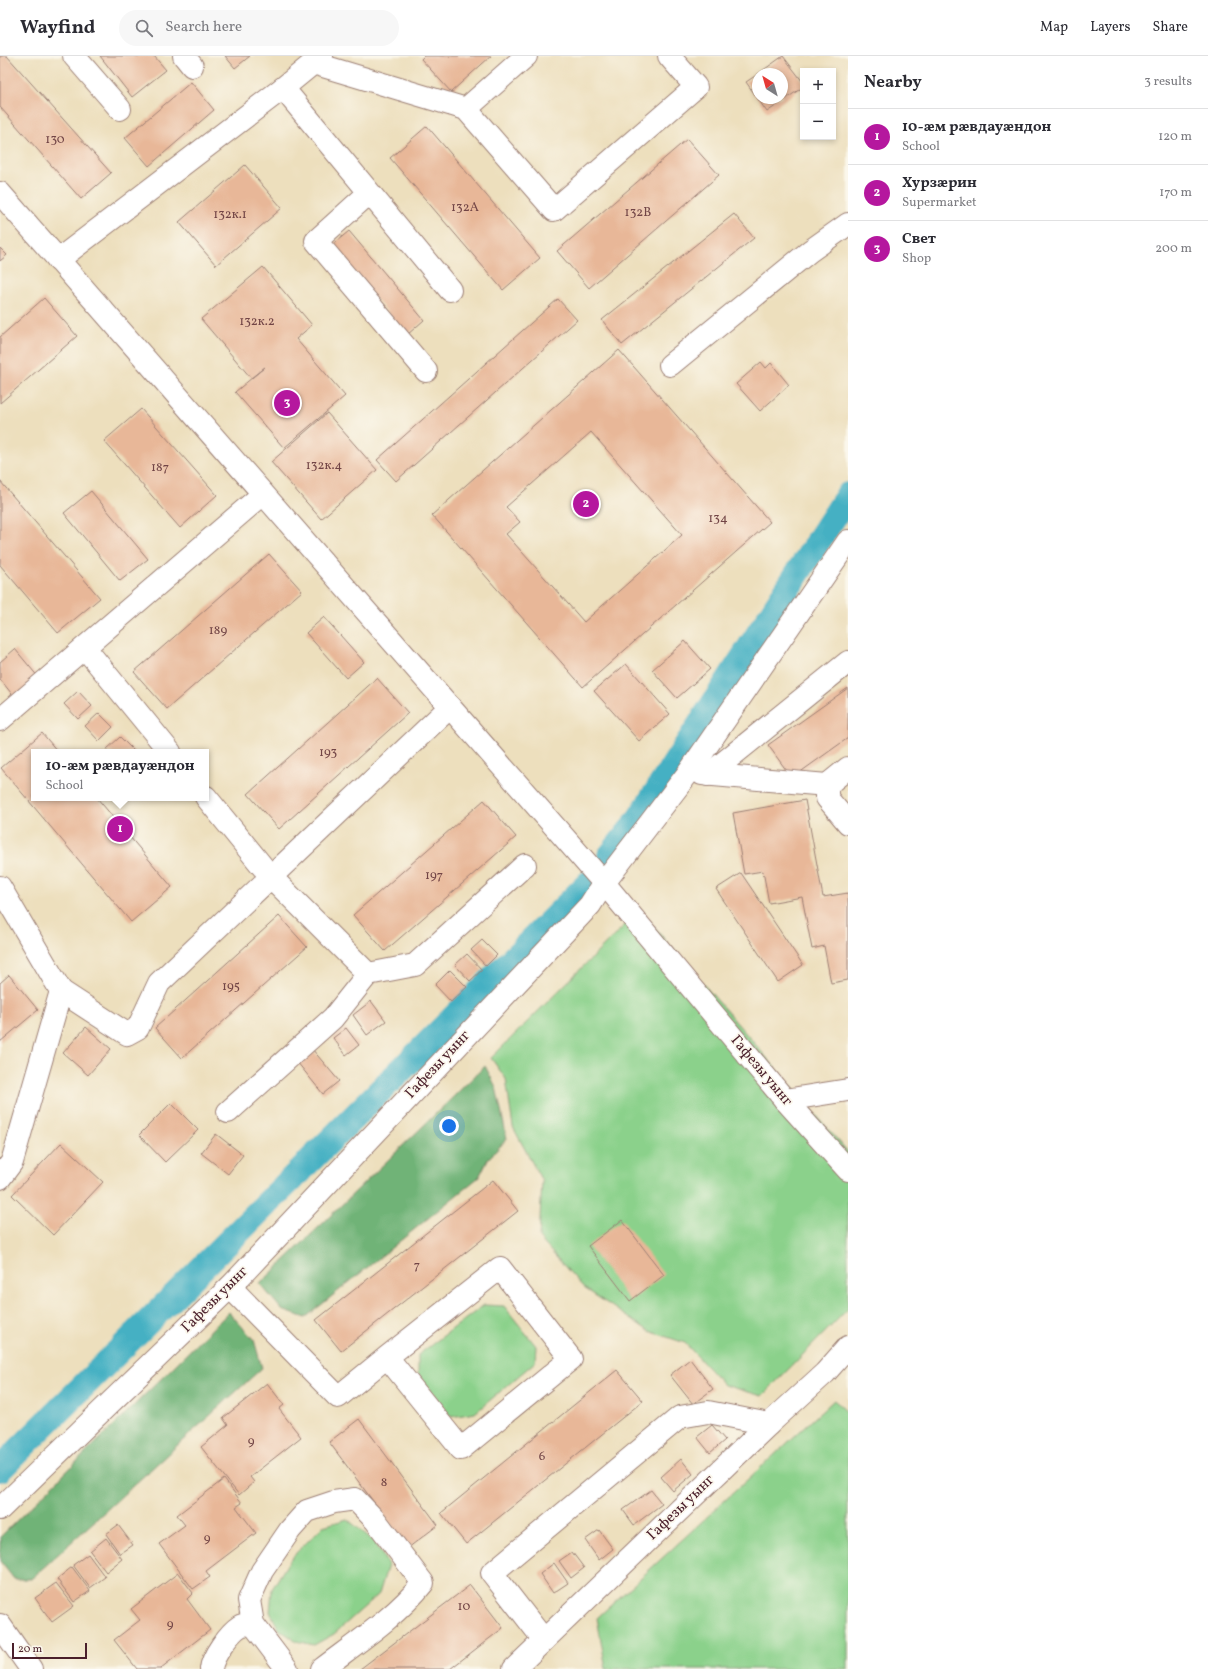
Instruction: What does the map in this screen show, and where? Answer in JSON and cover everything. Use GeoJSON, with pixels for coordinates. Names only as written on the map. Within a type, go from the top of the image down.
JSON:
{"type":"FeatureCollection","features":[{"type":"Feature","properties":{"kind":"street"},"geometry":{"type":"LineString","coordinates":[[74,56],[120,110]]}},
{"type":"Feature","properties":{"kind":"street"},"geometry":{"type":"LineString","coordinates":[[466,109],[526,56]]}},
{"type":"Feature","properties":{"kind":"street"},"geometry":{"type":"LineString","coordinates":[[58,260],[283,88],[310,58],[466,109],[554,210],[696,87],[668,56]]}},
{"type":"Feature","properties":{"kind":"street"},"geometry":{"type":"LineString","coordinates":[[283,88],[450,290]]}},
{"type":"Feature","properties":{"kind":"street"},"geometry":{"type":"LineString","coordinates":[[0,193],[604,883],[698,773],[848,541]]}},
{"type":"Feature","properties":{"kind":"street"},"geometry":{"type":"LineString","coordinates":[[369,193],[316,241],[426,371]]}},
{"type":"Feature","properties":{"kind":"street"},"geometry":{"type":"LineString","coordinates":[[670,365],[810,250],[848,224]]}},
{"type":"Feature","properties":{"kind":"street"},"geometry":{"type":"LineString","coordinates":[[0,720],[263,494]]}},
{"type":"Feature","properties":{"kind":"street"},"geometry":{"type":"LineString","coordinates":[[85,648],[168,749]]}},
{"type":"Feature","properties":{"kind":"street"},"geometry":{"type":"LineString","coordinates":[[698,773],[848,662]]}},
{"type":"Feature","properties":{"kind":"street"},"geometry":{"type":"LineString","coordinates":[[0,887],[61,991],[127,1034],[138,1028],[159,983],[450,707]]}},
{"type":"Feature","properties":{"kind":"street"},"geometry":{"type":"LineString","coordinates":[[698,773],[827,785],[848,768]]}},
{"type":"Feature","properties":{"kind":"street"},"geometry":{"type":"LineString","coordinates":[[827,785],[828,798],[848,823]]}},
{"type":"Feature","properties":{"kind":"street"},"geometry":{"type":"LineString","coordinates":[[209,800],[271,877],[368,974]]}},
{"type":"Feature","properties":{"kind":"street"},"geometry":{"type":"LineString","coordinates":[[228,1112],[333,1018],[368,974],[415,965],[525,865]]}},
{"type":"Feature","properties":{"kind":"street","name":"Гафезы уынг"},"geometry":{"type":"LineString","coordinates":[[0,1509],[230,1287],[590,905],[604,883],[785,1100],[848,1170]]}},
{"type":"Feature","properties":{"kind":"street"},"geometry":{"type":"LineString","coordinates":[[0,1178],[12,1162],[61,991]]}},
{"type":"Feature","properties":{"kind":"street"},"geometry":{"type":"LineString","coordinates":[[785,1100],[848,1090]]}},
{"type":"Feature","properties":{"kind":"street"},"geometry":{"type":"LineString","coordinates":[[230,1287],[338,1397],[387,1357],[500,1268],[571,1359],[461,1449],[387,1357]]}},
{"type":"Feature","properties":{"kind":"street","name":"Гафезы уынг"},"geometry":{"type":"LineString","coordinates":[[514,1669],[768,1424],[825,1373],[848,1347]]}},
{"type":"Feature","properties":{"kind":"street"},"geometry":{"type":"LineString","coordinates":[[544,1640],[492,1573],[680,1417],[708,1412],[768,1424]]}},
{"type":"Feature","properties":{"kind":"street"},"geometry":{"type":"LineString","coordinates":[[287,1669],[253,1624],[249,1600],[262,1571],[290,1530],[307,1511],[334,1502],[355,1499],[376,1521],[422,1583],[412,1597],[322,1669]]}},
{"type":"Feature","properties":{"kind":"street"},"geometry":{"type":"LineString","coordinates":[[211,1669],[212,1662],[229,1637],[241,1625],[253,1624]]}},
{"type":"Feature","properties":{"kind":"street"},"geometry":{"type":"LineString","coordinates":[[0,1625],[31,1669]]}},
{"type":"Feature","properties":{"kind":"green space"},"geometry":{"type":"Polygon","coordinates":[[[630,920],[654,927],[848,1152],[848,1309],[762,1396],[724,1385],[685,1343],[649,1331],[584,1288],[539,1238],[542,1181],[513,1127],[506,1079],[491,1058],[630,920]]]}},
{"type":"Feature","properties":{"kind":"green space"},"geometry":{"type":"Polygon","coordinates":[[[485,1066],[496,1087],[507,1139],[488,1159],[479,1177],[305,1318],[282,1310],[260,1284],[485,1066]]]}},
{"type":"Feature","properties":{"kind":"green space"},"geometry":{"type":"Polygon","coordinates":[[[484,1305],[504,1306],[536,1346],[535,1362],[475,1413],[451,1417],[418,1374],[418,1355],[484,1305]]]}},
{"type":"Feature","properties":{"kind":"green space"},"geometry":{"type":"Polygon","coordinates":[[[229,1312],[254,1340],[262,1368],[31,1579],[14,1579],[0,1561],[0,1537],[229,1312]]]}},
{"type":"Feature","properties":{"kind":"green space"},"geometry":{"type":"Polygon","coordinates":[[[834,1400],[848,1413],[848,1669],[606,1669],[597,1618],[834,1400]]]}},
{"type":"Feature","properties":{"kind":"green space"},"geometry":{"type":"Polygon","coordinates":[[[347,1519],[375,1542],[388,1565],[379,1594],[334,1634],[314,1645],[296,1641],[279,1629],[270,1612],[272,1589],[291,1558],[323,1526],[347,1519]]]}},
{"type":"Feature","properties":{"kind":"building"},"geometry":{"type":"Polygon","coordinates":[[[0,56],[7,56],[111,173],[81,199],[0,107],[0,56]]]}},
{"type":"Feature","properties":{"kind":"building"},"geometry":{"type":"Polygon","coordinates":[[[100,56],[154,56],[166,70],[132,97],[100,56]]]}},
{"type":"Feature","properties":{"kind":"building"},"geometry":{"type":"Polygon","coordinates":[[[225,56],[250,56],[235,68],[225,56]]]}},
{"type":"Feature","properties":{"kind":"building"},"geometry":{"type":"Polygon","coordinates":[[[424,56],[491,56],[451,92],[421,59],[424,56]]]}},
{"type":"Feature","properties":{"kind":"building"},"geometry":{"type":"Polygon","coordinates":[[[783,56],[800,78],[800,89],[788,97],[788,68],[766,68],[783,56]]]}},
{"type":"Feature","properties":{"kind":"building"},"geometry":{"type":"Polygon","coordinates":[[[752,78],[752,91],[746,82],[752,78]]]}},
{"type":"Feature","properties":{"kind":"building"},"geometry":{"type":"Polygon","coordinates":[[[191,82],[214,110],[149,166],[125,138],[191,82]]]}},
{"type":"Feature","properties":{"kind":"building"},"geometry":{"type":"Polygon","coordinates":[[[761,104],[779,104],[767,112],[761,104]]]}},
{"type":"Feature","properties":{"kind":"building"},"geometry":{"type":"Polygon","coordinates":[[[427,126],[540,258],[503,290],[390,158],[427,126]]]}},
{"type":"Feature","properties":{"kind":"building"},"geometry":{"type":"Polygon","coordinates":[[[687,139],[719,175],[589,288],[557,251],[687,139]]]}},
{"type":"Feature","properties":{"kind":"building"},"geometry":{"type":"Polygon","coordinates":[[[245,165],[282,208],[216,265],[179,222],[245,165]]]}},
{"type":"Feature","properties":{"kind":"building"},"geometry":{"type":"Polygon","coordinates":[[[734,214],[754,238],[622,345],[602,320],[734,214]]]}},
{"type":"Feature","properties":{"kind":"building"},"geometry":{"type":"Polygon","coordinates":[[[349,231],[424,320],[407,335],[331,246],[349,231]]]}},
{"type":"Feature","properties":{"kind":"building"},"geometry":{"type":"Polygon","coordinates":[[[0,248],[7,255],[0,261],[0,248]]]}},
{"type":"Feature","properties":{"kind":"building"},"geometry":{"type":"Polygon","coordinates":[[[263,267],[312,325],[296,339],[345,396],[284,448],[235,392],[265,367],[251,378],[201,319],[263,267]]]}},
{"type":"Feature","properties":{"kind":"building"},"geometry":{"type":"Polygon","coordinates":[[[44,298],[77,336],[0,403],[0,337],[44,298]]]}},
{"type":"Feature","properties":{"kind":"building"},"geometry":{"type":"Polygon","coordinates":[[[558,299],[577,320],[396,481],[377,460],[558,299]]]}},
{"type":"Feature","properties":{"kind":"building"},"geometry":{"type":"Polygon","coordinates":[[[619,350],[770,522],[583,687],[432,515],[619,350]],[[591,432],[506,507],[520,522],[506,534],[584,622],[682,535],[591,432]]]}},
{"type":"Feature","properties":{"kind":"building"},"geometry":{"type":"Polygon","coordinates":[[[761,362],[766,368],[771,363],[789,385],[760,411],[736,384],[761,362]]]}},
{"type":"Feature","properties":{"kind":"building"},"geometry":{"type":"Polygon","coordinates":[[[141,409],[217,495],[180,528],[104,441],[141,409]]]}},
{"type":"Feature","properties":{"kind":"building"},"geometry":{"type":"Polygon","coordinates":[[[327,413],[377,470],[321,519],[271,462],[327,413]]]}},
{"type":"Feature","properties":{"kind":"building"},"geometry":{"type":"Polygon","coordinates":[[[0,481],[100,598],[58,633],[0,565],[0,481]]]}},
{"type":"Feature","properties":{"kind":"building"},"geometry":{"type":"Polygon","coordinates":[[[91,491],[148,559],[120,581],[64,513],[91,491]]]}},
{"type":"Feature","properties":{"kind":"building"},"geometry":{"type":"Polygon","coordinates":[[[269,554],[302,591],[167,709],[134,672],[269,554]]]}},
{"type":"Feature","properties":{"kind":"building"},"geometry":{"type":"Polygon","coordinates":[[[324,617],[364,662],[346,678],[306,633],[324,617]]]}},
{"type":"Feature","properties":{"kind":"building"},"geometry":{"type":"Polygon","coordinates":[[[685,641],[710,669],[677,698],[652,670],[685,641]]]}},
{"type":"Feature","properties":{"kind":"building"},"geometry":{"type":"Polygon","coordinates":[[[15,649],[39,678],[15,698],[0,679],[0,662],[15,649]]]}},
{"type":"Feature","properties":{"kind":"building"},"geometry":{"type":"Polygon","coordinates":[[[626,664],[670,714],[639,741],[594,691],[626,664]]]}},
{"type":"Feature","properties":{"kind":"building"},"geometry":{"type":"Polygon","coordinates":[[[377,678],[408,713],[279,829],[248,794],[377,678]]]}},
{"type":"Feature","properties":{"kind":"building"},"geometry":{"type":"Polygon","coordinates":[[[848,688],[848,738],[792,778],[768,745],[848,688]]]}},
{"type":"Feature","properties":{"kind":"building"},"geometry":{"type":"Polygon","coordinates":[[[78,691],[92,706],[78,719],[64,704],[78,691]]]}},
{"type":"Feature","properties":{"kind":"building"},"geometry":{"type":"Polygon","coordinates":[[[99,713],[113,727],[99,741],[85,726],[99,713]]]}},
{"type":"Feature","properties":{"kind":"building"},"geometry":{"type":"Polygon","coordinates":[[[42,733],[55,749],[31,749],[31,801],[100,801],[172,887],[131,922],[1,768],[42,733]]]}},
{"type":"Feature","properties":{"kind":"building"},"geometry":{"type":"Polygon","coordinates":[[[120,737],[132,749],[107,749],[120,737]]]}},
{"type":"Feature","properties":{"kind":"building"},"geometry":{"type":"Polygon","coordinates":[[[484,800],[516,837],[385,951],[353,915],[484,800]]]}},
{"type":"Feature","properties":{"kind":"building"},"geometry":{"type":"Polygon","coordinates":[[[805,800],[823,897],[848,893],[848,980],[831,983],[824,946],[812,949],[802,897],[769,903],[763,871],[744,874],[733,813],[805,800]]]}},
{"type":"Feature","properties":{"kind":"building"},"geometry":{"type":"Polygon","coordinates":[[[741,873],[803,965],[778,982],[716,889],[741,873]]]}},
{"type":"Feature","properties":{"kind":"building"},"geometry":{"type":"Polygon","coordinates":[[[279,916],[307,947],[182,1058],[155,1028],[279,916]]]}},
{"type":"Feature","properties":{"kind":"building"},"geometry":{"type":"Polygon","coordinates":[[[482,940],[497,955],[486,966],[471,950],[482,940]]]}},
{"type":"Feature","properties":{"kind":"building"},"geometry":{"type":"Polygon","coordinates":[[[467,954],[482,970],[470,981],[455,965],[467,954]]]}},
{"type":"Feature","properties":{"kind":"building"},"geometry":{"type":"Polygon","coordinates":[[[450,970],[467,987],[451,1002],[435,985],[450,970]]]}},
{"type":"Feature","properties":{"kind":"building"},"geometry":{"type":"Polygon","coordinates":[[[9,975],[38,1010],[0,1042],[0,983],[9,975]]]}},
{"type":"Feature","properties":{"kind":"building"},"geometry":{"type":"Polygon","coordinates":[[[371,1001],[386,1021],[367,1035],[353,1015],[371,1001]]]}},
{"type":"Feature","properties":{"kind":"building"},"geometry":{"type":"Polygon","coordinates":[[[86,1027],[111,1049],[88,1075],[63,1053],[86,1027]]]}},
{"type":"Feature","properties":{"kind":"building"},"geometry":{"type":"Polygon","coordinates":[[[346,1028],[359,1045],[346,1055],[333,1038],[346,1028]]]}},
{"type":"Feature","properties":{"kind":"building"},"geometry":{"type":"Polygon","coordinates":[[[312,1049],[339,1081],[323,1094],[297,1062],[312,1049]]]}},
{"type":"Feature","properties":{"kind":"building"},"geometry":{"type":"Polygon","coordinates":[[[171,1103],[198,1130],[165,1162],[139,1135],[171,1103]]]}},
{"type":"Feature","properties":{"kind":"building"},"geometry":{"type":"Polygon","coordinates":[[[216,1134],[243,1155],[228,1174],[201,1153],[216,1134]]]}},
{"type":"Feature","properties":{"kind":"building"},"geometry":{"type":"Polygon","coordinates":[[[61,1143],[103,1182],[53,1235],[12,1195],[61,1143]]]}},
{"type":"Feature","properties":{"kind":"building"},"geometry":{"type":"Polygon","coordinates":[[[493,1180],[518,1211],[341,1351],[316,1320],[493,1180]]]}},
{"type":"Feature","properties":{"kind":"building"},"geometry":{"type":"Polygon","coordinates":[[[622,1220],[664,1275],[630,1301],[588,1246],[622,1220]]]}},
{"type":"Feature","properties":{"kind":"building"},"geometry":{"type":"Polygon","coordinates":[[[690,1359],[713,1389],[693,1404],[670,1375],[690,1359]]]}},
{"type":"Feature","properties":{"kind":"building"},"geometry":{"type":"Polygon","coordinates":[[[617,1370],[643,1401],[466,1544],[441,1513],[617,1370]]]}},
{"type":"Feature","properties":{"kind":"building"},"geometry":{"type":"Polygon","coordinates":[[[267,1383],[284,1405],[279,1409],[301,1437],[250,1477],[254,1482],[239,1495],[201,1447],[228,1425],[223,1418],[267,1383]]]}},
{"type":"Feature","properties":{"kind":"building"},"geometry":{"type":"Polygon","coordinates":[[[359,1419],[438,1525],[408,1548],[329,1442],[359,1419]]]}},
{"type":"Feature","properties":{"kind":"building"},"geometry":{"type":"Polygon","coordinates":[[[712,1425],[725,1440],[710,1453],[697,1437],[712,1425]]]}},
{"type":"Feature","properties":{"kind":"building"},"geometry":{"type":"Polygon","coordinates":[[[681,1459],[693,1474],[673,1491],[661,1477],[681,1459]]]}},
{"type":"Feature","properties":{"kind":"building"},"geometry":{"type":"Polygon","coordinates":[[[224,1479],[242,1503],[236,1507],[256,1533],[206,1571],[210,1577],[193,1589],[159,1544],[185,1525],[177,1515],[224,1479]]]}},
{"type":"Feature","properties":{"kind":"building"},"geometry":{"type":"Polygon","coordinates":[[[651,1490],[662,1504],[634,1525],[623,1510],[651,1490]]]}},
{"type":"Feature","properties":{"kind":"building"},"geometry":{"type":"Polygon","coordinates":[[[118,1525],[133,1545],[120,1554],[106,1534],[118,1525]]]}},
{"type":"Feature","properties":{"kind":"building"},"geometry":{"type":"Polygon","coordinates":[[[599,1530],[613,1549],[599,1560],[585,1540],[599,1530]]]}},
{"type":"Feature","properties":{"kind":"building"},"geometry":{"type":"Polygon","coordinates":[[[106,1538],[122,1559],[106,1572],[90,1551],[106,1538]]]}},
{"type":"Feature","properties":{"kind":"building"},"geometry":{"type":"Polygon","coordinates":[[[572,1552],[584,1568],[571,1578],[559,1561],[572,1552]]]}},
{"type":"Feature","properties":{"kind":"building"},"geometry":{"type":"Polygon","coordinates":[[[88,1554],[105,1577],[90,1588],[73,1565],[88,1554]]]}},
{"type":"Feature","properties":{"kind":"building"},"geometry":{"type":"Polygon","coordinates":[[[554,1563],[568,1583],[553,1593],[540,1574],[554,1563]]]}},
{"type":"Feature","properties":{"kind":"building"},"geometry":{"type":"Polygon","coordinates":[[[72,1567],[90,1591],[74,1602],[57,1579],[72,1567]]]}},
{"type":"Feature","properties":{"kind":"building"},"geometry":{"type":"Polygon","coordinates":[[[178,1573],[193,1593],[187,1599],[210,1630],[161,1668],[162,1669],[137,1669],[114,1640],[140,1620],[131,1609],[178,1573]]]}},
{"type":"Feature","properties":{"kind":"building"},"geometry":{"type":"Polygon","coordinates":[[[56,1583],[74,1606],[52,1622],[35,1598],[56,1583]]]}},
{"type":"Feature","properties":{"kind":"building"},"geometry":{"type":"Polygon","coordinates":[[[470,1585],[503,1628],[450,1669],[360,1669],[470,1585]]]}},
{"type":"Feature","properties":{"kind":"waterway"},"geometry":{"type":"LineString","coordinates":[[610,856],[637,822],[848,495]]}},
{"type":"Feature","properties":{"kind":"waterway"},"geometry":{"type":"LineString","coordinates":[[0,1469],[589,883]]}},
{"type":"Feature","properties":{"kind":"place","name":"Свет"},"geometry":{"type":"Point","coordinates":[287,403]}},
{"type":"Feature","properties":{"kind":"place","name":"Хурзæрин"},"geometry":{"type":"Point","coordinates":[586,504]}},
{"type":"Feature","properties":{"kind":"place","name":"10-æм рӕвдауӕндон"},"geometry":{"type":"Point","coordinates":[120,829]}}]}
